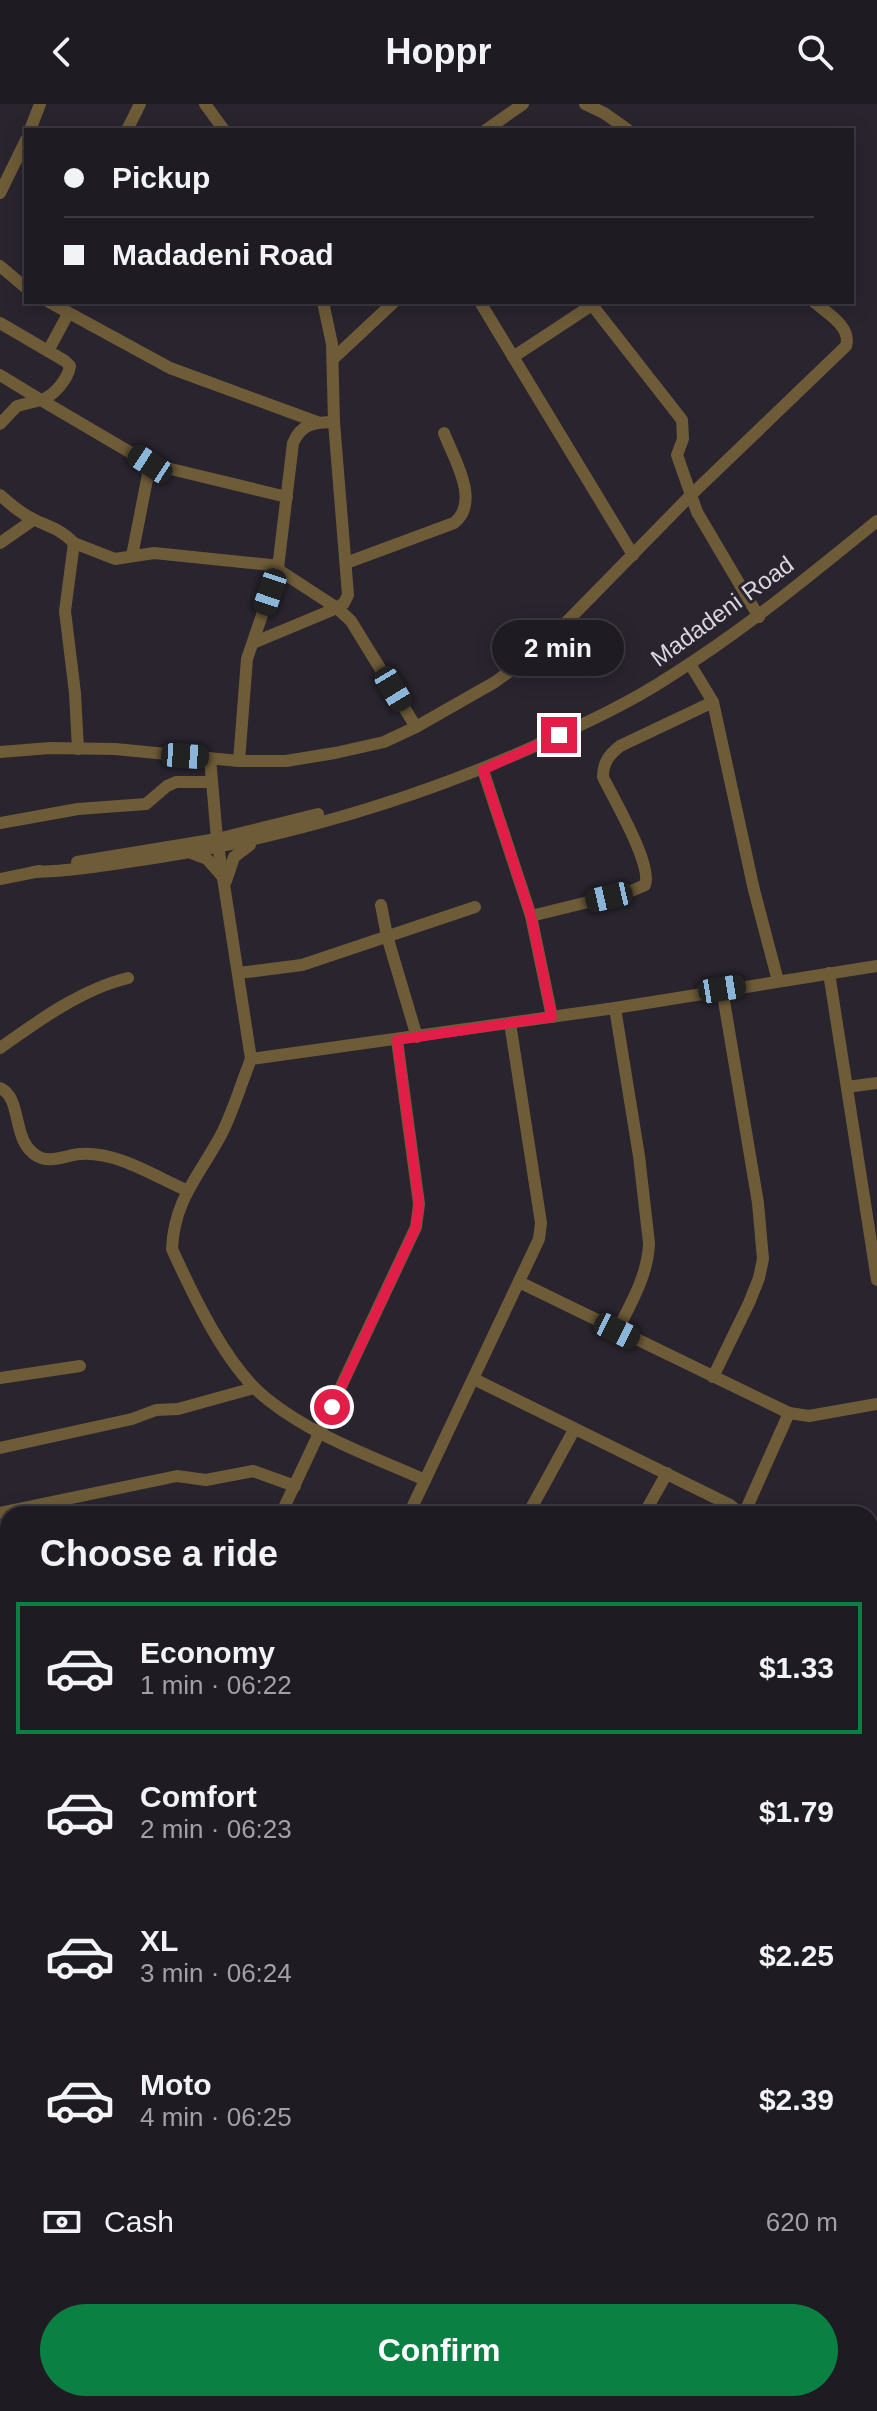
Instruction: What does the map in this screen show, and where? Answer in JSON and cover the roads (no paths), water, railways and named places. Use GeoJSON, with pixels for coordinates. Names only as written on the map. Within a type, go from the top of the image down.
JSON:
{"type":"FeatureCollection","features":[{"type":"Feature","properties":{"kind":"street"},"geometry":{"type":"LineString","coordinates":[[31,128],[40,104]]}},
{"type":"Feature","properties":{"kind":"street"},"geometry":{"type":"LineString","coordinates":[[128,128],[140,104]]}},
{"type":"Feature","properties":{"kind":"street"},"geometry":{"type":"LineString","coordinates":[[205,104],[223,128]]}},
{"type":"Feature","properties":{"kind":"street"},"geometry":{"type":"LineString","coordinates":[[489,128],[523,104]]}},
{"type":"Feature","properties":{"kind":"street"},"geometry":{"type":"LineString","coordinates":[[585,104],[625,128]]}},
{"type":"Feature","properties":{"kind":"street"},"geometry":{"type":"LineString","coordinates":[[506,117],[512,128]]}},
{"type":"Feature","properties":{"kind":"street"},"geometry":{"type":"LineString","coordinates":[[0,193],[24,144]]}},
{"type":"Feature","properties":{"kind":"street"},"geometry":{"type":"LineString","coordinates":[[0,266],[24,286]]}},
{"type":"Feature","properties":{"kind":"street"},"geometry":{"type":"LineString","coordinates":[[52,304],[170,368],[317,422]]}},
{"type":"Feature","properties":{"kind":"street"},"geometry":{"type":"LineString","coordinates":[[253,643],[337,608],[348,595],[334,422],[330,323],[324,304]]}},
{"type":"Feature","properties":{"kind":"street"},"geometry":{"type":"LineString","coordinates":[[333,359],[392,304]]}},
{"type":"Feature","properties":{"kind":"street"},"geometry":{"type":"LineString","coordinates":[[481,304],[633,555]]}},
{"type":"Feature","properties":{"kind":"street"},"geometry":{"type":"LineString","coordinates":[[513,357],[594,304],[682,420],[683,439],[677,455],[700,518],[759,617]]}},
{"type":"Feature","properties":{"kind":"street"},"geometry":{"type":"LineString","coordinates":[[0,752],[115,749],[239,761],[286,761],[384,742],[416,727],[495,682],[540,649],[692,494],[846,346],[849,339],[845,330],[816,304]]}},
{"type":"Feature","properties":{"kind":"street"},"geometry":{"type":"LineString","coordinates":[[48,351],[68,314]]}},
{"type":"Feature","properties":{"kind":"street"},"geometry":{"type":"LineString","coordinates":[[0,323],[68,363],[70,372],[54,393],[17,406],[0,424]]}},
{"type":"Feature","properties":{"kind":"street"},"geometry":{"type":"LineString","coordinates":[[0,375],[150,464],[287,497]]}},
{"type":"Feature","properties":{"kind":"street"},"geometry":{"type":"LineString","coordinates":[[239,761],[244,684],[253,643],[278,568],[293,443],[305,426],[334,422]]}},
{"type":"Feature","properties":{"kind":"street"},"geometry":{"type":"LineString","coordinates":[[346,563],[454,523],[463,515],[466,493],[444,433]]}},
{"type":"Feature","properties":{"kind":"street"},"geometry":{"type":"LineString","coordinates":[[132,556],[150,464]]}},
{"type":"Feature","properties":{"kind":"street"},"geometry":{"type":"LineString","coordinates":[[0,495],[33,520],[55,527],[74,543],[110,558],[123,559],[154,553],[278,568],[351,621],[416,727]]}},
{"type":"Feature","properties":{"kind":"street"},"geometry":{"type":"LineString","coordinates":[[0,543],[33,520]]}},
{"type":"Feature","properties":{"kind":"street","name":"Madadeni Road"},"geometry":{"type":"LineString","coordinates":[[0,879],[69,863],[263,837],[369,809],[483,770],[584,723],[690,664],[759,617],[877,521]]}},
{"type":"Feature","properties":{"kind":"street"},"geometry":{"type":"LineString","coordinates":[[74,543],[65,611],[78,749]]}},
{"type":"Feature","properties":{"kind":"street"},"geometry":{"type":"LineString","coordinates":[[690,664],[713,702],[754,890],[778,981]]}},
{"type":"Feature","properties":{"kind":"street"},"geometry":{"type":"LineString","coordinates":[[531,916],[629,892],[645,885],[648,877],[603,777],[603,767],[611,753],[620,746],[713,702]]}},
{"type":"Feature","properties":{"kind":"street"},"geometry":{"type":"LineString","coordinates":[[210,758],[218,844],[251,1059],[222,1134],[186,1190],[173,1232],[172,1249],[235,1367],[266,1399],[319,1433],[425,1480]]}},
{"type":"Feature","properties":{"kind":"street"},"geometry":{"type":"LineString","coordinates":[[483,770],[531,916],[552,1017]]}},
{"type":"Feature","properties":{"kind":"street"},"geometry":{"type":"LineString","coordinates":[[0,823],[78,809],[146,804],[171,783],[212,782]]}},
{"type":"Feature","properties":{"kind":"street","name":"Madadeni Road"},"geometry":{"type":"LineString","coordinates":[[34,872],[72,871],[190,853],[367,803],[408,796]]}},
{"type":"Feature","properties":{"kind":"street"},"geometry":{"type":"LineString","coordinates":[[225,881],[238,853],[263,837]]}},
{"type":"Feature","properties":{"kind":"street"},"geometry":{"type":"LineString","coordinates":[[190,853],[207,859],[225,881]]}},
{"type":"Feature","properties":{"kind":"street"},"geometry":{"type":"LineString","coordinates":[[381,905],[417,1037]]}},
{"type":"Feature","properties":{"kind":"street"},"geometry":{"type":"LineString","coordinates":[[239,973],[302,965],[475,907]]}},
{"type":"Feature","properties":{"kind":"street"},"geometry":{"type":"LineString","coordinates":[[251,1059],[615,1008],[877,966]]}},
{"type":"Feature","properties":{"kind":"street"},"geometry":{"type":"LineString","coordinates":[[829,973],[877,1280]]}},
{"type":"Feature","properties":{"kind":"street"},"geometry":{"type":"LineString","coordinates":[[0,1048],[77,1000],[109,983],[128,978]]}},
{"type":"Feature","properties":{"kind":"street"},"geometry":{"type":"LineString","coordinates":[[713,1377],[749,1303],[763,1259],[758,1203],[722,989]]}},
{"type":"Feature","properties":{"kind":"street"},"geometry":{"type":"LineString","coordinates":[[615,1008],[639,1156],[649,1243],[643,1278],[617,1331]]}},
{"type":"Feature","properties":{"kind":"street"},"geometry":{"type":"LineString","coordinates":[[413,1506],[539,1239],[541,1223],[510,1023]]}},
{"type":"Feature","properties":{"kind":"street"},"geometry":{"type":"LineString","coordinates":[[285,1506],[416,1227],[419,1204],[397,1040]]}},
{"type":"Feature","properties":{"kind":"street"},"geometry":{"type":"LineString","coordinates":[[847,1087],[877,1083]]}},
{"type":"Feature","properties":{"kind":"street"},"geometry":{"type":"LineString","coordinates":[[0,1088],[10,1096],[22,1139],[36,1156],[47,1159],[79,1154],[102,1156],[129,1164],[186,1190]]}},
{"type":"Feature","properties":{"kind":"street"},"geometry":{"type":"LineString","coordinates":[[519,1282],[789,1413],[809,1416],[877,1404]]}},
{"type":"Feature","properties":{"kind":"street"},"geometry":{"type":"LineString","coordinates":[[0,1378],[80,1366]]}},
{"type":"Feature","properties":{"kind":"street"},"geometry":{"type":"LineString","coordinates":[[474,1379],[731,1506]]}},
{"type":"Feature","properties":{"kind":"street"},"geometry":{"type":"LineString","coordinates":[[0,1448],[132,1419],[156,1410],[178,1409],[254,1388]]}},
{"type":"Feature","properties":{"kind":"street"},"geometry":{"type":"LineString","coordinates":[[746,1506],[789,1413]]}},
{"type":"Feature","properties":{"kind":"street"},"geometry":{"type":"LineString","coordinates":[[532,1506],[574,1430]]}},
{"type":"Feature","properties":{"kind":"street"},"geometry":{"type":"LineString","coordinates":[[33,1506],[177,1476],[206,1480],[253,1471],[295,1486]]}},
{"type":"Feature","properties":{"kind":"street"},"geometry":{"type":"LineString","coordinates":[[648,1506],[667,1473]]}}]}
